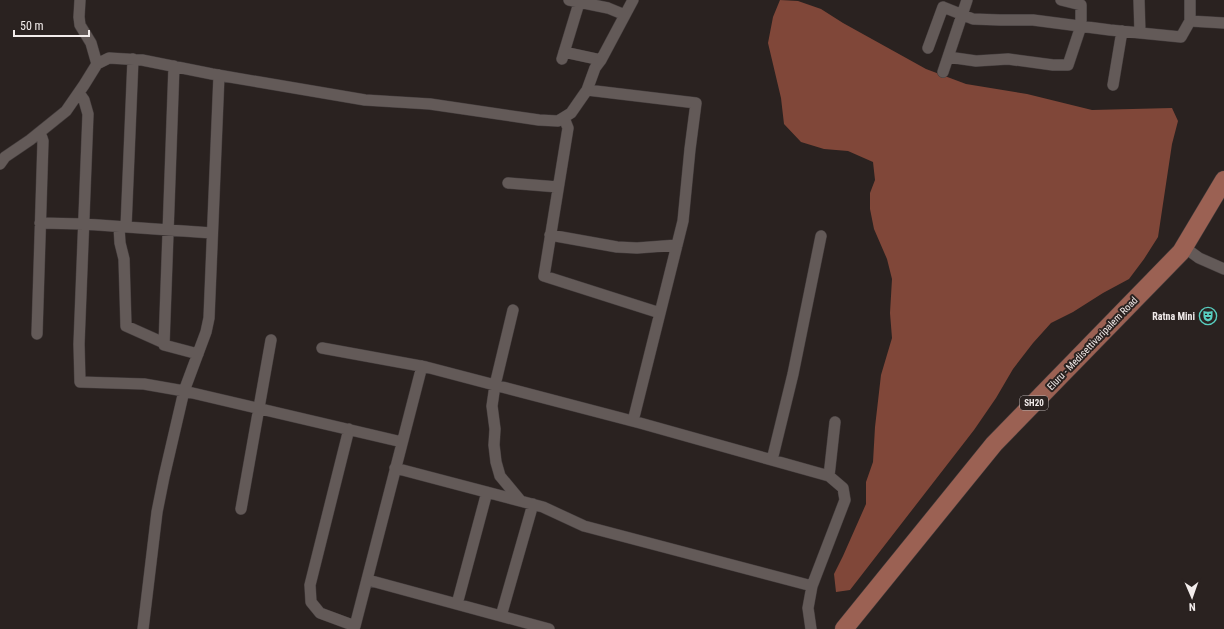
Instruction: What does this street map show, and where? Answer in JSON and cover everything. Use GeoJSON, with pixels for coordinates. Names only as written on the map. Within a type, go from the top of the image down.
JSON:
{"type":"FeatureCollection","features":[{"type":"Feature","properties":{"kind":"main road","name":"Eluru - Medisettivaripalem Road"},"geometry":{"type":"LineString","coordinates":[[844,629],[994,444],[1181,252],[1221,189]]}},
{"type":"Feature","properties":{"kind":"street"},"geometry":{"type":"LineString","coordinates":[[80,0],[80,26],[91,43],[97,64]]}},
{"type":"Feature","properties":{"kind":"street"},"geometry":{"type":"LineString","coordinates":[[0,164],[5,157],[66,111],[97,64],[109,58],[133,59],[365,100],[430,104],[539,120],[558,121],[571,113],[587,90],[595,68],[601,60],[633,0]]}},
{"type":"Feature","properties":{"kind":"street"},"geometry":{"type":"LineString","coordinates":[[943,72],[967,0]]}},
{"type":"Feature","properties":{"kind":"street"},"geometry":{"type":"LineString","coordinates":[[948,57],[976,61],[1008,59],[1052,66],[1068,65],[1081,26],[1081,5],[1061,0]]}},
{"type":"Feature","properties":{"kind":"street"},"geometry":{"type":"LineString","coordinates":[[1139,0],[1140,33]]}},
{"type":"Feature","properties":{"kind":"street"},"geometry":{"type":"LineString","coordinates":[[928,48],[943,7],[973,19],[1033,20],[1181,37],[1190,21],[1190,0]]}},
{"type":"Feature","properties":{"kind":"street"},"geometry":{"type":"LineString","coordinates":[[601,60],[563,56],[574,1],[608,8],[625,15]]}},
{"type":"Feature","properties":{"kind":"street"},"geometry":{"type":"LineString","coordinates":[[1190,21],[1224,23]]}},
{"type":"Feature","properties":{"kind":"street"},"geometry":{"type":"LineString","coordinates":[[1113,85],[1122,31]]}},
{"type":"Feature","properties":{"kind":"street"},"geometry":{"type":"LineString","coordinates":[[133,59],[123,227],[120,243],[124,259],[126,326],[164,343],[164,345],[198,354]]}},
{"type":"Feature","properties":{"kind":"street"},"geometry":{"type":"LineString","coordinates":[[164,343],[174,66]]}},
{"type":"Feature","properties":{"kind":"street"},"geometry":{"type":"LineString","coordinates":[[143,629],[157,512],[184,390],[206,332],[209,318],[219,75]]}},
{"type":"Feature","properties":{"kind":"street"},"geometry":{"type":"LineString","coordinates":[[587,90],[696,103],[683,221],[633,421]]}},
{"type":"Feature","properties":{"kind":"street"},"geometry":{"type":"LineString","coordinates":[[79,93],[84,100],[88,114],[79,344],[80,382],[144,384],[184,390],[402,442]]}},
{"type":"Feature","properties":{"kind":"street"},"geometry":{"type":"LineString","coordinates":[[564,118],[568,128],[544,276],[660,314]]}},
{"type":"Feature","properties":{"kind":"street"},"geometry":{"type":"LineString","coordinates":[[37,334],[43,141],[40,132]]}},
{"type":"Feature","properties":{"kind":"street"},"geometry":{"type":"LineString","coordinates":[[508,183],[558,187]]}},
{"type":"Feature","properties":{"kind":"street"},"geometry":{"type":"LineString","coordinates":[[40,223],[84,224],[212,232]]}},
{"type":"Feature","properties":{"kind":"street"},"geometry":{"type":"LineString","coordinates":[[550,235],[617,247],[637,248],[677,245]]}},
{"type":"Feature","properties":{"kind":"street"},"geometry":{"type":"LineString","coordinates":[[772,460],[793,374],[821,236]]}},
{"type":"Feature","properties":{"kind":"street"},"geometry":{"type":"LineString","coordinates":[[1184,248],[1199,258],[1224,269]]}},
{"type":"Feature","properties":{"kind":"street"},"geometry":{"type":"LineString","coordinates":[[513,310],[495,385],[492,406],[494,445],[496,462],[500,476],[520,500]]}},
{"type":"Feature","properties":{"kind":"street"},"geometry":{"type":"LineString","coordinates":[[241,509],[258,408],[272,340]]}},
{"type":"Feature","properties":{"kind":"street"},"geometry":{"type":"LineString","coordinates":[[322,348],[422,366],[633,421],[829,476],[843,488],[845,500],[812,586],[808,608],[810,629]]}},
{"type":"Feature","properties":{"kind":"street"},"geometry":{"type":"LineString","coordinates":[[349,429],[310,585],[311,602],[320,613],[355,626],[422,366]]}},
{"type":"Feature","properties":{"kind":"street"},"geometry":{"type":"LineString","coordinates":[[829,476],[835,422]]}},
{"type":"Feature","properties":{"kind":"street"},"geometry":{"type":"LineString","coordinates":[[395,468],[544,507],[584,526],[812,586]]}},
{"type":"Feature","properties":{"kind":"street"},"geometry":{"type":"LineString","coordinates":[[458,604],[487,492]]}},
{"type":"Feature","properties":{"kind":"street"},"geometry":{"type":"LineString","coordinates":[[501,616],[533,504]]}},
{"type":"Feature","properties":{"kind":"street"},"geometry":{"type":"LineString","coordinates":[[368,580],[549,629]]}},
{"type":"Feature","properties":{"kind":"shaded area"},"geometry":{"type":"Polygon","coordinates":[[[780,0],[798,1],[821,9],[843,23],[926,69],[966,84],[1027,94],[1092,110],[1172,108],[1178,121],[1172,144],[1158,237],[1144,259],[1129,279],[1073,312],[1051,323],[1013,369],[996,398],[974,430],[850,590],[836,592],[834,574],[866,504],[866,482],[873,462],[875,427],[881,375],[892,338],[890,313],[892,279],[887,259],[874,229],[870,209],[870,193],[875,180],[873,162],[848,151],[824,149],[801,142],[784,124],[781,98],[768,43],[773,17],[780,0]]]}},
{"type":"Feature","properties":{"kind":"place","name":"Ratna Mini"},"geometry":{"type":"Point","coordinates":[1208,316]}}]}
